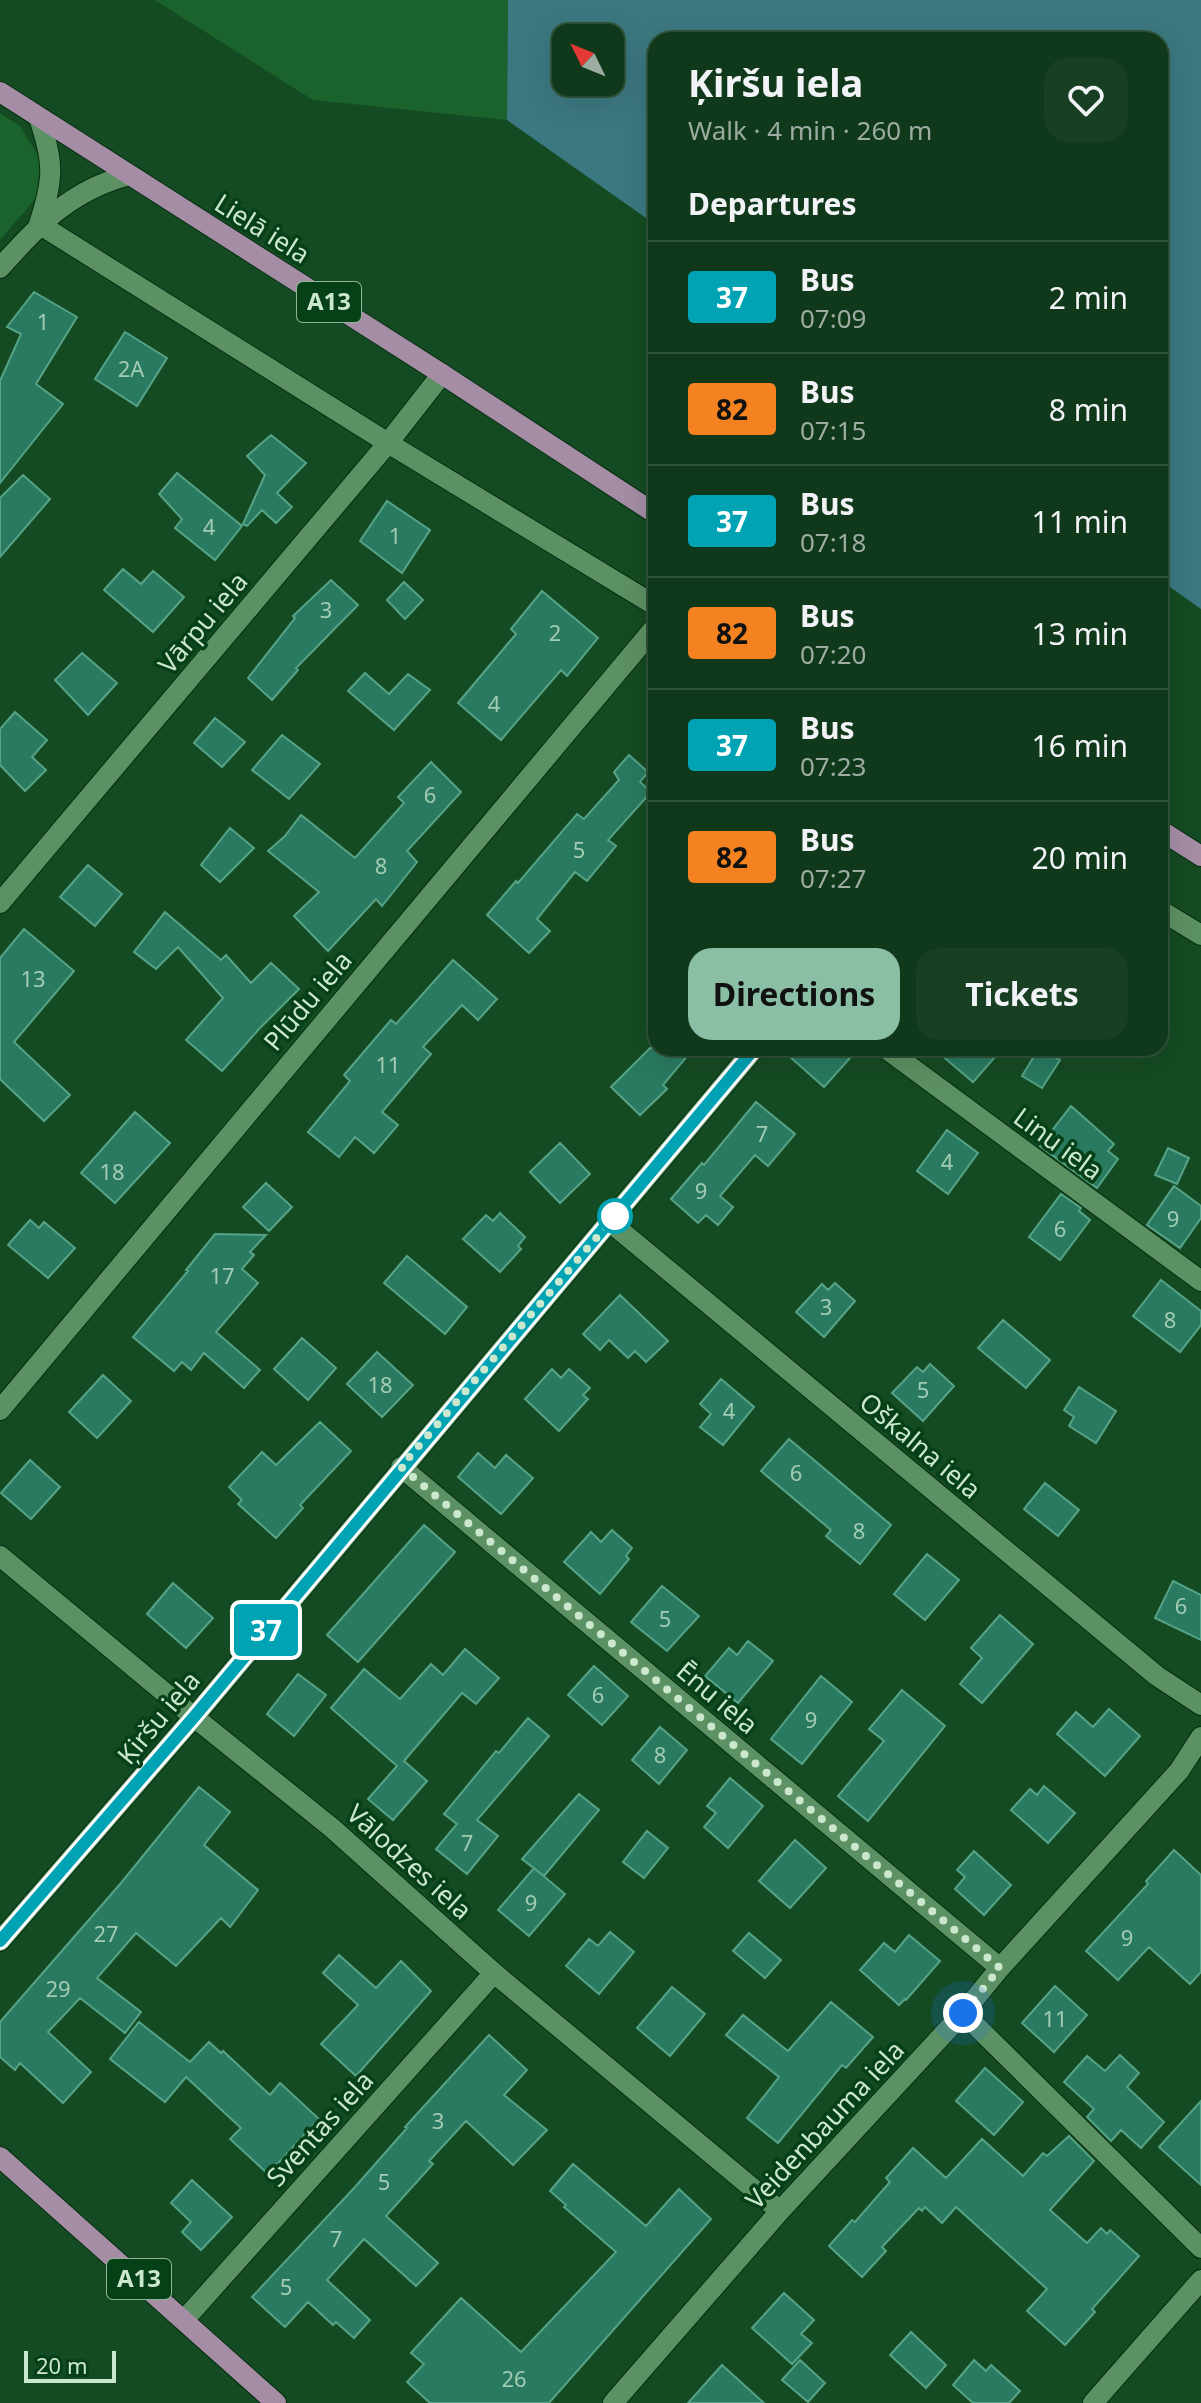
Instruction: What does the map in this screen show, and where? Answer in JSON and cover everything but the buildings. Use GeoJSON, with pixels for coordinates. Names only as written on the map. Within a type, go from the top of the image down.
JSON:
{"type":"FeatureCollection","features":[{"type":"Feature","properties":{"kind":"main road","name":"Lielā iela"},"geometry":{"type":"LineString","coordinates":[[0,92],[648,509]]}},
{"type":"Feature","properties":{"kind":"main road"},"geometry":{"type":"LineString","coordinates":[[1168,835],[1201,856]]}},
{"type":"Feature","properties":{"kind":"main road","name":"A13"},"geometry":{"type":"LineString","coordinates":[[0,2157],[276,2403]]}},
{"type":"Feature","properties":{"kind":"street"},"geometry":{"type":"LineString","coordinates":[[39,118],[50,153],[50,189],[39,224]]}},
{"type":"Feature","properties":{"kind":"street"},"geometry":{"type":"LineString","coordinates":[[0,268],[39,224],[75,197],[103,182],[129,175]]}},
{"type":"Feature","properties":{"kind":"street"},"geometry":{"type":"LineString","coordinates":[[39,224],[388,443],[648,601]]}},
{"type":"Feature","properties":{"kind":"street","name":"Vārpu iela"},"geometry":{"type":"LineString","coordinates":[[0,903],[388,443],[442,374]]}},
{"type":"Feature","properties":{"kind":"street","name":"Plūdu iela"},"geometry":{"type":"LineString","coordinates":[[0,1410],[648,636]]}},
{"type":"Feature","properties":{"kind":"street"},"geometry":{"type":"LineString","coordinates":[[1168,915],[1201,935]]}},
{"type":"Feature","properties":{"kind":"street","name":"Ķiršu iela"},"geometry":{"type":"LineString","coordinates":[[0,1941],[194,1717],[748,1056]]}},
{"type":"Feature","properties":{"kind":"street","name":"Linu iela"},"geometry":{"type":"LineString","coordinates":[[896,1056],[1201,1281]]}},
{"type":"Feature","properties":{"kind":"street","name":"Oškalna iela"},"geometry":{"type":"LineString","coordinates":[[610,1222],[1157,1676],[1201,1705]]}},
{"type":"Feature","properties":{"kind":"street","name":"Ēnu iela"},"geometry":{"type":"LineString","coordinates":[[401,1467],[1000,1968]]}},
{"type":"Feature","properties":{"kind":"street","name":"Vālodzes iela"},"geometry":{"type":"LineString","coordinates":[[0,1556],[332,1828],[494,1973],[780,2211]]}},
{"type":"Feature","properties":{"kind":"street","name":"Veidenbauma iela"},"geometry":{"type":"LineString","coordinates":[[613,2403],[780,2211],[963,2013],[1179,1771],[1201,1737]]}},
{"type":"Feature","properties":{"kind":"street","name":"Sventas iela"},"geometry":{"type":"LineString","coordinates":[[185,2319],[494,1973]]}},
{"type":"Feature","properties":{"kind":"street"},"geometry":{"type":"LineString","coordinates":[[963,2013],[1201,2248]]}},
{"type":"Feature","properties":{"kind":"street"},"geometry":{"type":"LineString","coordinates":[[1093,2403],[1201,2280]]}},
{"type":"Feature","properties":{"kind":"green space"},"geometry":{"type":"Polygon","coordinates":[[[155,0],[508,0],[507,120],[313,100],[155,0]]]}},
{"type":"Feature","properties":{"kind":"green space"},"geometry":{"type":"Polygon","coordinates":[[[0,113],[20,126],[41,161],[36,198],[0,240],[0,113]]]}},
{"type":"Feature","properties":{"kind":"water"},"geometry":{"type":"Polygon","coordinates":[[[508,0],[1201,0],[1201,609],[1168,586],[1168,32],[648,32],[648,219],[507,120],[508,0]]]}},
{"type":"Feature","properties":{"kind":"bus line","name":"37"},"geometry":{"type":"LineString","coordinates":[[0,1941],[194,1717],[748,1056]]}},
{"type":"Feature","properties":{"kind":"route"},"geometry":{"type":"LineString","coordinates":[[615,1216],[401,1467],[1000,1968],[963,2013]]}}]}
